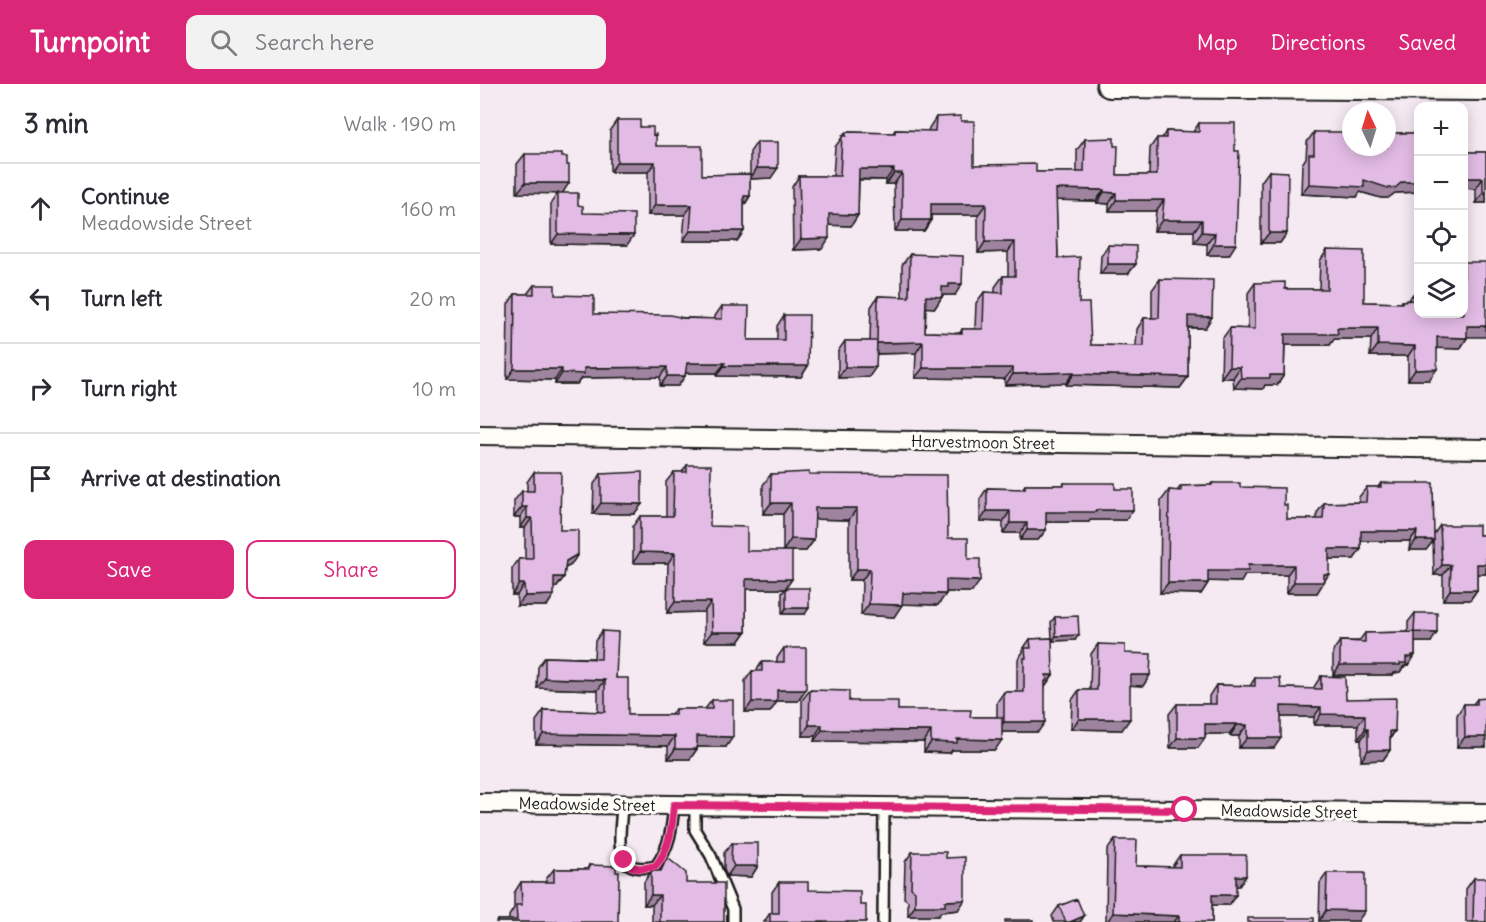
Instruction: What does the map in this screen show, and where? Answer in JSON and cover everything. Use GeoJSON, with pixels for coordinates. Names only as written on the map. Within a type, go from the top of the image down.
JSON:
{"type":"FeatureCollection","features":[{"type":"Feature","properties":{"kind":"street"},"geometry":{"type":"LineString","coordinates":[[1110,84],[1486,87]]}},
{"type":"Feature","properties":{"kind":"street","name":"Harvestmoon Street"},"geometry":{"type":"LineString","coordinates":[[480,435],[1486,449]]}},
{"type":"Feature","properties":{"kind":"street","name":"Meadowside Street"},"geometry":{"type":"LineString","coordinates":[[480,803],[1486,813]]}},
{"type":"Feature","properties":{"kind":"lane"},"geometry":{"type":"LineString","coordinates":[[622,804],[621,848],[624,860],[629,866],[637,868],[656,866],[662,858],[669,845],[674,805]]}},
{"type":"Feature","properties":{"kind":"lane"},"geometry":{"type":"LineString","coordinates":[[695,805],[695,830],[711,856],[733,909],[733,922]]}},
{"type":"Feature","properties":{"kind":"lane"},"geometry":{"type":"LineString","coordinates":[[883,922],[884,807]]}},
{"type":"Feature","properties":{"kind":"building"},"geometry":{"type":"Polygon","coordinates":[[[961,116],[961,121],[974,121],[974,165],[1036,164],[1036,172],[1084,172],[1085,139],[1114,138],[1114,146],[1118,146],[1117,175],[1157,175],[1157,138],[1166,138],[1166,131],[1199,132],[1199,123],[1235,123],[1235,151],[1239,151],[1236,244],[1214,244],[1215,233],[1202,232],[1202,220],[1162,220],[1164,200],[1116,200],[1116,193],[1104,192],[1104,190],[1056,189],[1058,258],[1080,257],[1079,303],[1089,303],[1091,345],[1144,346],[1144,318],[1159,318],[1160,279],[1213,280],[1212,317],[1188,316],[1188,377],[1074,374],[1074,372],[1013,374],[1013,368],[923,368],[923,342],[877,343],[878,296],[909,297],[910,254],[963,256],[962,284],[949,284],[949,287],[942,287],[942,297],[926,296],[925,332],[962,333],[962,329],[983,329],[984,292],[1003,293],[1003,276],[1015,276],[1015,242],[985,242],[986,204],[931,204],[931,220],[902,220],[902,173],[894,173],[894,169],[859,169],[858,215],[829,214],[829,238],[801,239],[799,176],[840,176],[842,136],[846,136],[846,132],[935,131],[936,117],[961,116]]]}},
{"type":"Feature","properties":{"kind":"building"},"geometry":{"type":"Polygon","coordinates":[[[617,120],[640,120],[640,127],[653,127],[653,135],[656,134],[656,146],[702,146],[702,175],[750,174],[750,196],[744,196],[744,231],[690,231],[692,205],[655,205],[655,162],[617,162],[617,120]]]}},
{"type":"Feature","properties":{"kind":"building"},"geometry":{"type":"Polygon","coordinates":[[[1314,132],[1342,132],[1342,156],[1396,156],[1396,133],[1414,133],[1414,182],[1402,182],[1395,188],[1364,180],[1364,187],[1309,184],[1309,154],[1314,154],[1314,132]]]}},
{"type":"Feature","properties":{"kind":"building"},"geometry":{"type":"Polygon","coordinates":[[[757,142],[778,142],[778,168],[757,168],[757,142]]]}},
{"type":"Feature","properties":{"kind":"building"},"geometry":{"type":"Polygon","coordinates":[[[1468,152],[1486,152],[1486,193],[1483,193],[1483,178],[1468,178],[1468,152]]]}},
{"type":"Feature","properties":{"kind":"building"},"geometry":{"type":"Polygon","coordinates":[[[525,154],[562,154],[562,157],[567,157],[569,183],[525,183],[525,154]]]}},
{"type":"Feature","properties":{"kind":"building"},"geometry":{"type":"Polygon","coordinates":[[[1269,171],[1288,172],[1287,233],[1269,233],[1269,171]]]}},
{"type":"Feature","properties":{"kind":"building"},"geometry":{"type":"Polygon","coordinates":[[[558,193],[578,193],[578,205],[583,206],[583,213],[634,214],[634,235],[558,234],[558,193]]]}},
{"type":"Feature","properties":{"kind":"building"},"geometry":{"type":"Polygon","coordinates":[[[1108,245],[1136,246],[1136,264],[1108,264],[1108,245]]]}},
{"type":"Feature","properties":{"kind":"building"},"geometry":{"type":"Polygon","coordinates":[[[1327,250],[1364,251],[1364,302],[1402,303],[1402,301],[1413,300],[1414,294],[1414,318],[1468,318],[1468,262],[1486,262],[1486,326],[1467,326],[1467,338],[1437,337],[1437,369],[1415,370],[1415,346],[1378,345],[1378,328],[1337,328],[1338,334],[1285,334],[1284,375],[1270,375],[1270,378],[1241,378],[1240,367],[1229,367],[1230,328],[1255,329],[1255,283],[1285,282],[1285,289],[1327,289],[1327,250]]]}},
{"type":"Feature","properties":{"kind":"building"},"geometry":{"type":"Polygon","coordinates":[[[534,285],[555,285],[555,295],[594,296],[594,314],[670,315],[680,318],[722,319],[722,306],[749,306],[748,340],[784,340],[784,315],[809,315],[808,366],[724,366],[725,363],[687,363],[685,376],[667,376],[667,367],[584,368],[584,374],[562,373],[562,369],[514,369],[515,294],[534,294],[534,285]]]}},
{"type":"Feature","properties":{"kind":"building"},"geometry":{"type":"Polygon","coordinates":[[[845,341],[877,341],[876,367],[845,367],[845,341]]]}},
{"type":"Feature","properties":{"kind":"building"},"geometry":{"type":"Polygon","coordinates":[[[687,465],[711,465],[710,526],[747,527],[747,551],[792,551],[792,579],[746,579],[746,632],[712,632],[711,602],[675,602],[675,553],[640,552],[640,516],[673,516],[674,472],[687,472],[687,465]]]}},
{"type":"Feature","properties":{"kind":"building"},"geometry":{"type":"Polygon","coordinates":[[[534,472],[561,472],[560,530],[578,530],[578,554],[566,561],[564,577],[554,577],[554,595],[525,596],[524,584],[519,584],[519,559],[533,559],[532,518],[527,518],[527,507],[522,507],[522,491],[534,491],[534,472]]]}},
{"type":"Feature","properties":{"kind":"building"},"geometry":{"type":"Polygon","coordinates":[[[642,472],[642,504],[601,503],[601,474],[642,472]]]}},
{"type":"Feature","properties":{"kind":"building"},"geometry":{"type":"Polygon","coordinates":[[[809,472],[809,474],[947,475],[948,538],[968,538],[968,559],[980,559],[980,581],[946,580],[946,594],[903,593],[902,605],[869,604],[870,569],[857,569],[857,508],[815,508],[814,540],[791,539],[791,503],[771,503],[771,474],[809,472]]]}},
{"type":"Feature","properties":{"kind":"building"},"geometry":{"type":"Polygon","coordinates":[[[1064,483],[1115,483],[1115,489],[1133,489],[1133,510],[1046,512],[1046,530],[1027,530],[1027,523],[1010,523],[1010,511],[987,511],[987,488],[1025,489],[1025,485],[1064,485],[1064,483]]]}},
{"type":"Feature","properties":{"kind":"building"},"geometry":{"type":"Polygon","coordinates":[[[1212,483],[1240,483],[1240,487],[1284,488],[1287,519],[1323,519],[1324,503],[1366,502],[1367,487],[1381,487],[1381,483],[1433,483],[1434,540],[1416,540],[1417,531],[1361,531],[1361,549],[1329,549],[1329,574],[1324,574],[1324,582],[1294,582],[1294,565],[1248,565],[1248,571],[1208,571],[1208,583],[1168,583],[1169,490],[1181,491],[1181,486],[1212,485],[1212,483]]]}},
{"type":"Feature","properties":{"kind":"building"},"geometry":{"type":"Polygon","coordinates":[[[1440,525],[1479,525],[1479,535],[1486,535],[1486,564],[1477,564],[1477,590],[1450,590],[1451,565],[1442,565],[1440,525]]]}},
{"type":"Feature","properties":{"kind":"building"},"geometry":{"type":"Polygon","coordinates":[[[786,588],[809,588],[809,608],[786,608],[786,588]]]}},
{"type":"Feature","properties":{"kind":"building"},"geometry":{"type":"Polygon","coordinates":[[[1415,613],[1437,613],[1437,633],[1415,632],[1415,655],[1406,657],[1406,663],[1400,663],[1400,665],[1340,665],[1340,641],[1365,642],[1365,633],[1414,632],[1415,613]]]}},
{"type":"Feature","properties":{"kind":"building"},"geometry":{"type":"Polygon","coordinates":[[[1078,616],[1079,635],[1056,636],[1055,617],[1078,616]]]}},
{"type":"Feature","properties":{"kind":"building"},"geometry":{"type":"Polygon","coordinates":[[[602,631],[618,632],[616,678],[628,678],[628,715],[675,715],[675,709],[712,709],[712,700],[733,700],[733,737],[697,736],[697,749],[675,749],[675,736],[543,734],[544,710],[605,712],[605,680],[545,678],[545,657],[601,659],[602,631]]]}},
{"type":"Feature","properties":{"kind":"building"},"geometry":{"type":"Polygon","coordinates":[[[1052,638],[1053,675],[1046,675],[1045,722],[1004,722],[1004,692],[1024,692],[1025,648],[1031,648],[1030,639],[1052,638]]]}},
{"type":"Feature","properties":{"kind":"building"},"geometry":{"type":"Polygon","coordinates":[[[1098,644],[1125,645],[1125,653],[1151,654],[1150,675],[1130,675],[1130,719],[1079,719],[1079,690],[1097,690],[1098,644]]]}},
{"type":"Feature","properties":{"kind":"building"},"geometry":{"type":"Polygon","coordinates":[[[784,648],[806,648],[806,690],[777,690],[777,702],[752,702],[752,671],[762,671],[762,662],[784,662],[784,648]]]}},
{"type":"Feature","properties":{"kind":"building"},"geometry":{"type":"Polygon","coordinates":[[[1321,676],[1345,677],[1346,699],[1396,698],[1395,731],[1390,731],[1390,750],[1368,750],[1365,715],[1321,714],[1321,707],[1281,706],[1281,738],[1247,738],[1247,725],[1205,724],[1205,738],[1177,738],[1177,704],[1216,704],[1216,685],[1255,686],[1255,678],[1280,678],[1281,688],[1321,689],[1321,676]]]}},
{"type":"Feature","properties":{"kind":"building"},"geometry":{"type":"Polygon","coordinates":[[[810,690],[849,691],[849,701],[898,701],[898,710],[971,710],[970,717],[1002,717],[1002,740],[957,739],[957,743],[931,742],[931,731],[822,730],[822,725],[809,725],[810,690]]]}},
{"type":"Feature","properties":{"kind":"building"},"geometry":{"type":"Polygon","coordinates":[[[1486,698],[1486,737],[1465,737],[1464,704],[1477,704],[1477,699],[1486,698]]]}},
{"type":"Feature","properties":{"kind":"building"},"geometry":{"type":"Polygon","coordinates":[[[1115,840],[1137,840],[1136,866],[1180,867],[1180,855],[1246,855],[1246,876],[1236,876],[1236,895],[1212,895],[1212,922],[1179,922],[1179,916],[1113,913],[1115,840]]]}},
{"type":"Feature","properties":{"kind":"building"},"geometry":{"type":"Polygon","coordinates":[[[732,843],[758,843],[758,866],[734,866],[731,860],[732,843]]]}},
{"type":"Feature","properties":{"kind":"building"},"geometry":{"type":"Polygon","coordinates":[[[912,852],[946,852],[946,858],[965,857],[965,900],[945,901],[945,906],[915,906],[915,891],[911,888],[912,852]]]}},
{"type":"Feature","properties":{"kind":"building"},"geometry":{"type":"Polygon","coordinates":[[[669,859],[686,873],[686,883],[724,883],[724,922],[660,922],[660,895],[651,895],[651,871],[661,871],[669,859]]]}},
{"type":"Feature","properties":{"kind":"building"},"geometry":{"type":"Polygon","coordinates":[[[589,865],[616,866],[616,872],[619,872],[618,922],[497,922],[497,920],[517,920],[516,905],[522,905],[521,882],[554,882],[554,869],[589,869],[589,865]]]}},
{"type":"Feature","properties":{"kind":"building"},"geometry":{"type":"Polygon","coordinates":[[[1327,873],[1365,873],[1365,911],[1326,910],[1327,873]]]}},
{"type":"Feature","properties":{"kind":"building"},"geometry":{"type":"Polygon","coordinates":[[[1474,878],[1486,878],[1486,922],[1473,922],[1474,878]]]}},
{"type":"Feature","properties":{"kind":"building"},"geometry":{"type":"Polygon","coordinates":[[[779,882],[808,882],[808,890],[860,891],[860,905],[866,905],[866,922],[770,922],[770,913],[779,913],[779,882]]]}},
{"type":"Feature","properties":{"kind":"building"},"geometry":{"type":"Polygon","coordinates":[[[1077,899],[1084,916],[1066,922],[1059,906],[1077,899]]]}},
{"type":"Feature","properties":{"kind":"building"},"geometry":{"type":"Polygon","coordinates":[[[1248,918],[1314,918],[1314,922],[1248,922],[1248,918]]]}},
{"type":"Feature","properties":{"kind":"building"},"geometry":{"type":"Polygon","coordinates":[[[1005,920],[1033,920],[1033,922],[1005,922],[1005,920]]]}},
{"type":"Feature","properties":{"kind":"route"},"geometry":{"type":"LineString","coordinates":[[624,860],[629,866],[637,868],[656,866],[669,845],[674,805],[1185,810]]}}]}
